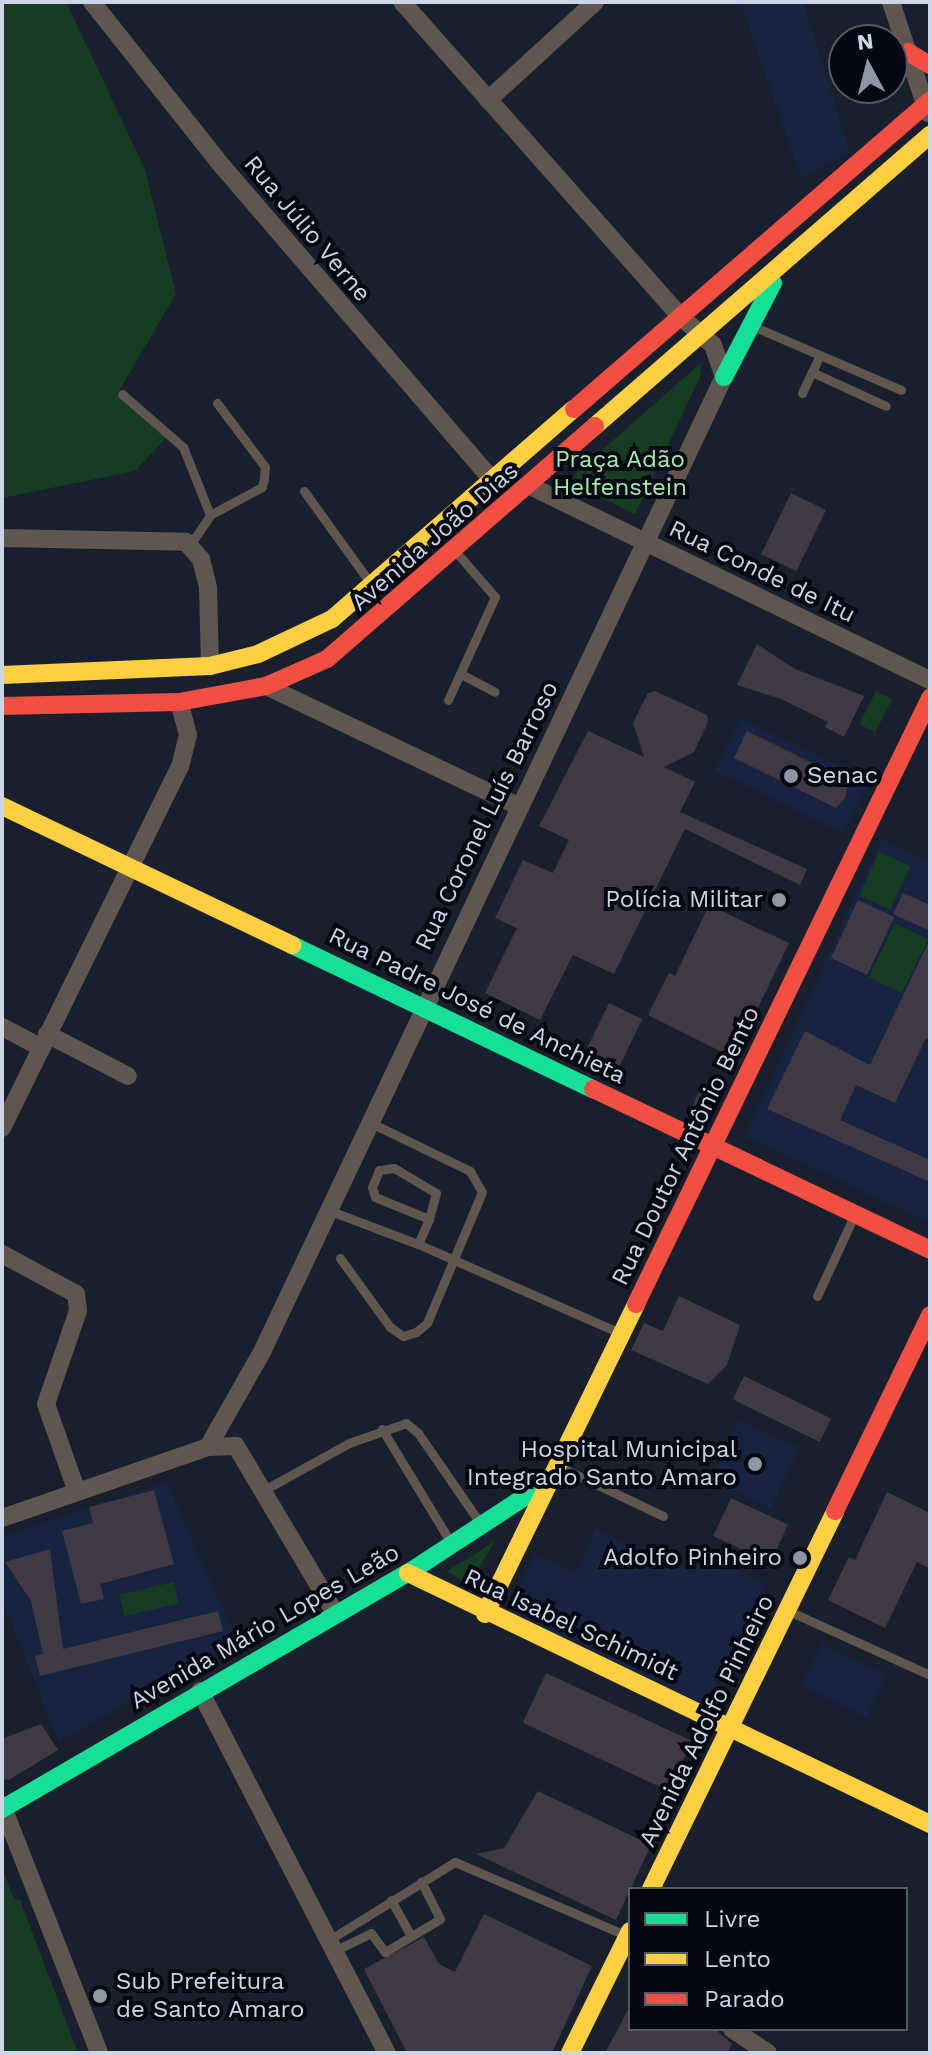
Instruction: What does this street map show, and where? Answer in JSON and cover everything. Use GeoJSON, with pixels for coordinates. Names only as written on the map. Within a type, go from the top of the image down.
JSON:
{"type":"FeatureCollection","features":[{"type":"Feature","properties":{"kind":"street","name":"Rua Júlio Verne"},"geometry":{"type":"LineString","coordinates":[[92,2],[223,167],[493,481]]}},
{"type":"Feature","properties":{"kind":"street"},"geometry":{"type":"LineString","coordinates":[[402,2],[680,316],[717,350],[724,377]]}},
{"type":"Feature","properties":{"kind":"street"},"geometry":{"type":"LineString","coordinates":[[488,100],[595,2]]}},
{"type":"Feature","properties":{"kind":"street"},"geometry":{"type":"LineString","coordinates":[[891,2],[898,24]]}},
{"type":"Feature","properties":{"kind":"street"},"geometry":{"type":"LineString","coordinates":[[908,52],[930,65]]}},
{"type":"Feature","properties":{"kind":"street"},"geometry":{"type":"LineString","coordinates":[[908,52],[928,108]]}},
{"type":"Feature","properties":{"kind":"street","name":"Avenida João Dias"},"geometry":{"type":"LineString","coordinates":[[2,675],[210,666],[258,654],[311,631],[373,587],[680,316],[928,108]]}},
{"type":"Feature","properties":{"kind":"street","name":"Avenida João Dias"},"geometry":{"type":"LineString","coordinates":[[2,706],[179,702],[266,686],[301,673],[355,639],[454,549],[780,270],[930,135]]}},
{"type":"Feature","properties":{"kind":"street"},"geometry":{"type":"LineString","coordinates":[[724,377],[780,270]]}},
{"type":"Feature","properties":{"kind":"street","name":"Rua Coronel Luís Barroso"},"geometry":{"type":"LineString","coordinates":[[208,1447],[262,1352],[423,1006],[724,377]]}},
{"type":"Feature","properties":{"kind":"street","name":"Rua Conde de Itu"},"geometry":{"type":"LineString","coordinates":[[530,486],[930,680]]}},
{"type":"Feature","properties":{"kind":"street"},"geometry":{"type":"LineString","coordinates":[[2,538],[175,538],[190,545],[201,559],[208,588],[210,666]]}},
{"type":"Feature","properties":{"kind":"street"},"geometry":{"type":"LineString","coordinates":[[266,686],[518,806]]}},
{"type":"Feature","properties":{"kind":"street","name":"Rua Doutor Antônio Bento"},"geometry":{"type":"LineString","coordinates":[[485,1614],[930,698]]}},
{"type":"Feature","properties":{"kind":"street"},"geometry":{"type":"LineString","coordinates":[[2,1128],[131,868],[187,743],[179,702]]}},
{"type":"Feature","properties":{"kind":"street","name":"Rua Padre José de Anchieta"},"geometry":{"type":"LineString","coordinates":[[2,806],[930,1250]]}},
{"type":"Feature","properties":{"kind":"street"},"geometry":{"type":"LineString","coordinates":[[2,1027],[43,1040],[128,1076]]}},
{"type":"Feature","properties":{"kind":"street"},"geometry":{"type":"LineString","coordinates":[[2,1254],[76,1294],[78,1311],[46,1404],[77,1492]]}},
{"type":"Feature","properties":{"kind":"street","name":"Avenida Adolfo Pinheiro"},"geometry":{"type":"LineString","coordinates":[[652,1887],[930,1315]]}},
{"type":"Feature","properties":{"kind":"street"},"geometry":{"type":"LineString","coordinates":[[2,1518],[208,1447],[242,1450],[335,1613]]}},
{"type":"Feature","properties":{"kind":"street","name":"Avenida Mário Lopes Leão"},"geometry":{"type":"LineString","coordinates":[[2,1807],[408,1573],[553,1473]]}},
{"type":"Feature","properties":{"kind":"street","name":"Rua Isabel Schimidt"},"geometry":{"type":"LineString","coordinates":[[408,1573],[485,1614],[732,1726],[930,1824]]}},
{"type":"Feature","properties":{"kind":"street"},"geometry":{"type":"LineString","coordinates":[[200,1691],[387,2053]]}},
{"type":"Feature","properties":{"kind":"street"},"geometry":{"type":"LineString","coordinates":[[2,1807],[99,2053]]}},
{"type":"Feature","properties":{"kind":"street"},"geometry":{"type":"LineString","coordinates":[[570,2053],[624,1957]]}},
{"type":"Feature","properties":{"kind":"street"},"geometry":{"type":"LineString","coordinates":[[735,2031],[768,2053]]}},
{"type":"Feature","properties":{"kind":"lane"},"geometry":{"type":"LineString","coordinates":[[752,326],[901,390]]}},
{"type":"Feature","properties":{"kind":"lane"},"geometry":{"type":"LineString","coordinates":[[802,393],[820,355]]}},
{"type":"Feature","properties":{"kind":"lane"},"geometry":{"type":"LineString","coordinates":[[812,372],[886,406]]}},
{"type":"Feature","properties":{"kind":"lane"},"geometry":{"type":"LineString","coordinates":[[122,394],[183,447],[210,515]]}},
{"type":"Feature","properties":{"kind":"lane"},"geometry":{"type":"LineString","coordinates":[[190,545],[210,515],[262,487],[264,478],[265,467],[217,403]]}},
{"type":"Feature","properties":{"kind":"lane"},"geometry":{"type":"LineString","coordinates":[[304,491],[373,587]]}},
{"type":"Feature","properties":{"kind":"lane"},"geometry":{"type":"LineString","coordinates":[[448,700],[495,597],[454,549]]}},
{"type":"Feature","properties":{"kind":"lane"},"geometry":{"type":"LineString","coordinates":[[461,674],[495,692]]}},
{"type":"Feature","properties":{"kind":"lane"},"geometry":{"type":"LineString","coordinates":[[340,1258],[390,1327],[403,1336],[427,1323],[456,1261],[482,1192],[478,1178],[369,1122]]}},
{"type":"Feature","properties":{"kind":"lane"},"geometry":{"type":"LineString","coordinates":[[418,1244],[429,1219],[433,1188],[394,1168],[379,1170],[372,1187],[375,1197],[429,1219]]}},
{"type":"Feature","properties":{"kind":"lane"},"geometry":{"type":"LineString","coordinates":[[328,1210],[418,1244],[621,1334]]}},
{"type":"Feature","properties":{"kind":"lane"},"geometry":{"type":"LineString","coordinates":[[817,1296],[855,1214]]}},
{"type":"Feature","properties":{"kind":"lane"},"geometry":{"type":"LineString","coordinates":[[264,1490],[382,1429],[406,1423],[418,1433],[480,1523]]}},
{"type":"Feature","properties":{"kind":"lane"},"geometry":{"type":"LineString","coordinates":[[382,1429],[451,1543]]}},
{"type":"Feature","properties":{"kind":"lane"},"geometry":{"type":"LineString","coordinates":[[553,1473],[663,1516]]}},
{"type":"Feature","properties":{"kind":"lane"},"geometry":{"type":"LineString","coordinates":[[788,1610],[930,1675]]}},
{"type":"Feature","properties":{"kind":"lane"},"geometry":{"type":"LineString","coordinates":[[332,1945],[362,1919],[444,1866],[468,1863],[628,1934]]}},
{"type":"Feature","properties":{"kind":"lane"},"geometry":{"type":"LineString","coordinates":[[362,1919],[383,1952],[411,1936],[441,1916],[421,1881]]}},
{"type":"Feature","properties":{"kind":"lane"},"geometry":{"type":"LineString","coordinates":[[391,1900],[411,1936]]}},
{"type":"Feature","properties":{"kind":"lane"},"geometry":{"type":"LineString","coordinates":[[332,1945],[371,1933]]}},
{"type":"Feature","properties":{"kind":"shaded area"},"geometry":{"type":"Polygon","coordinates":[[[741,2],[803,2],[828,82],[828,104],[835,104],[850,153],[801,178],[741,2]]]}},
{"type":"Feature","properties":{"kind":"shaded area","name":"Senac"},"geometry":{"type":"Polygon","coordinates":[[[741,718],[870,781],[844,834],[715,771],[741,718]]]}},
{"type":"Feature","properties":{"kind":"shaded area"},"geometry":{"type":"Polygon","coordinates":[[[882,839],[930,862],[930,1223],[745,1136],[882,839]]]}},
{"type":"Feature","properties":{"kind":"shaded area","name":"Hospital Municipal Integrado Santo Amaro"},"geometry":{"type":"Polygon","coordinates":[[[739,1420],[799,1448],[771,1509],[711,1481],[739,1420]]]}},
{"type":"Feature","properties":{"kind":"shaded area"},"geometry":{"type":"Polygon","coordinates":[[[166,1482],[237,1641],[59,1742],[2,1599],[2,1537],[166,1482]]]}},
{"type":"Feature","properties":{"kind":"shaded area"},"geometry":{"type":"Polygon","coordinates":[[[596,1529],[680,1568],[693,1548],[766,1584],[705,1705],[508,1611],[535,1554],[576,1573],[596,1529]]]}},
{"type":"Feature","properties":{"kind":"shaded area"},"geometry":{"type":"Polygon","coordinates":[[[822,1644],[887,1676],[867,1717],[802,1685],[822,1644]]]}},
{"type":"Feature","properties":{"kind":"green space"},"geometry":{"type":"Polygon","coordinates":[[[2,2],[66,2],[144,167],[176,294],[117,394],[167,437],[135,471],[2,498],[2,2]]]}},
{"type":"Feature","properties":{"kind":"green space","name":"Praça Adão Helfenstein"},"geometry":{"type":"Polygon","coordinates":[[[702,362],[700,377],[635,514],[574,484],[575,474],[702,362]]]}},
{"type":"Feature","properties":{"kind":"green space"},"geometry":{"type":"Polygon","coordinates":[[[876,691],[892,699],[875,732],[859,724],[876,691]]]}},
{"type":"Feature","properties":{"kind":"green space"},"geometry":{"type":"Polygon","coordinates":[[[879,852],[910,866],[891,910],[859,896],[879,852]]]}},
{"type":"Feature","properties":{"kind":"green space"},"geometry":{"type":"Polygon","coordinates":[[[895,923],[928,939],[902,993],[869,977],[895,923]]]}},
{"type":"Feature","properties":{"kind":"green space"},"geometry":{"type":"Polygon","coordinates":[[[495,1541],[469,1585],[447,1571],[472,1556],[495,1541]]]}},
{"type":"Feature","properties":{"kind":"green space"},"geometry":{"type":"Polygon","coordinates":[[[174,1582],[179,1603],[124,1616],[119,1595],[174,1582]]]}},
{"type":"Feature","properties":{"kind":"green space"},"geometry":{"type":"Polygon","coordinates":[[[2,1853],[4,1873],[14,1899],[20,1900],[78,2053],[2,2053],[2,1853]]]}},
{"type":"Feature","properties":{"kind":"building"},"geometry":{"type":"Polygon","coordinates":[[[791,493],[826,510],[796,571],[761,554],[791,493]]]}},
{"type":"Feature","properties":{"kind":"building"},"geometry":{"type":"Polygon","coordinates":[[[757,644],[795,669],[864,696],[844,737],[825,727],[828,722],[781,699],[737,685],[757,644]]]}},
{"type":"Feature","properties":{"kind":"building"},"geometry":{"type":"Polygon","coordinates":[[[655,691],[707,715],[708,722],[694,752],[664,767],[695,782],[680,812],[807,869],[800,885],[685,829],[614,974],[573,955],[540,1020],[485,993],[517,928],[495,918],[523,860],[553,873],[569,840],[539,826],[588,731],[644,757],[633,723],[648,693],[655,691]]]}},
{"type":"Feature","properties":{"kind":"building"},"geometry":{"type":"Polygon","coordinates":[[[747,731],[849,781],[845,798],[836,808],[734,758],[747,731]]]}},
{"type":"Feature","properties":{"kind":"building"},"geometry":{"type":"Polygon","coordinates":[[[903,893],[930,905],[930,931],[893,914],[903,893]]]}},
{"type":"Feature","properties":{"kind":"building"},"geometry":{"type":"Polygon","coordinates":[[[858,900],[894,917],[867,975],[831,958],[858,900]]]}},
{"type":"Feature","properties":{"kind":"building"},"geometry":{"type":"Polygon","coordinates":[[[709,905],[789,943],[734,1058],[648,1015],[669,973],[675,976],[709,905]]]}},
{"type":"Feature","properties":{"kind":"building"},"geometry":{"type":"Polygon","coordinates":[[[930,939],[930,1040],[926,1038],[895,1103],[856,1085],[840,1120],[930,1160],[930,1182],[767,1109],[805,1031],[870,1065],[930,939]]]}},
{"type":"Feature","properties":{"kind":"building"},"geometry":{"type":"Polygon","coordinates":[[[609,1003],[642,1019],[617,1070],[584,1054],[609,1003]]]}},
{"type":"Feature","properties":{"kind":"building"},"geometry":{"type":"Polygon","coordinates":[[[699,1092],[714,1099],[705,1119],[690,1112],[699,1092]]]}},
{"type":"Feature","properties":{"kind":"building"},"geometry":{"type":"Polygon","coordinates":[[[679,1296],[740,1325],[727,1365],[708,1384],[631,1350],[644,1323],[663,1331],[679,1296]]]}},
{"type":"Feature","properties":{"kind":"building"},"geometry":{"type":"Polygon","coordinates":[[[744,1376],[831,1419],[820,1442],[733,1399],[744,1376]]]}},
{"type":"Feature","properties":{"kind":"building"},"geometry":{"type":"Polygon","coordinates":[[[154,1490],[174,1564],[100,1584],[104,1599],[81,1604],[62,1531],[93,1523],[89,1507],[154,1490]]]}},
{"type":"Feature","properties":{"kind":"building"},"geometry":{"type":"Polygon","coordinates":[[[887,1492],[930,1513],[930,1569],[917,1562],[885,1628],[828,1600],[849,1557],[855,1560],[887,1492]]]}},
{"type":"Feature","properties":{"kind":"building"},"geometry":{"type":"Polygon","coordinates":[[[731,1498],[788,1525],[770,1563],[713,1536],[731,1498]]]}},
{"type":"Feature","properties":{"kind":"building"},"geometry":{"type":"Polygon","coordinates":[[[50,1549],[63,1649],[218,1611],[223,1631],[40,1676],[35,1656],[43,1654],[31,1601],[5,1562],[50,1549]]]}},
{"type":"Feature","properties":{"kind":"building"},"geometry":{"type":"Polygon","coordinates":[[[546,1673],[692,1741],[669,1791],[523,1723],[546,1673]]]}},
{"type":"Feature","properties":{"kind":"building"},"geometry":{"type":"Polygon","coordinates":[[[41,1724],[58,1750],[9,1780],[2,1779],[2,1739],[41,1724]]]}},
{"type":"Feature","properties":{"kind":"building"},"geometry":{"type":"Polygon","coordinates":[[[538,1791],[651,1845],[631,1887],[628,1887],[628,1894],[616,1920],[476,1854],[504,1848],[538,1791]]]}},
{"type":"Feature","properties":{"kind":"building"},"geometry":{"type":"Polygon","coordinates":[[[484,1914],[592,1966],[552,2053],[407,2053],[364,1969],[424,1937],[439,1964],[455,1972],[484,1914]]]}},
{"type":"Feature","properties":{"kind":"building"},"geometry":{"type":"Polygon","coordinates":[[[628,2010],[628,2031],[717,2031],[732,2044],[727,2053],[605,2053],[628,2010]]]}},
{"type":"Feature","properties":{"kind":"traffic: fast"},"geometry":{"type":"LineString","coordinates":[[724,377],[773,283]]}},
{"type":"Feature","properties":{"kind":"traffic: fast"},"geometry":{"type":"LineString","coordinates":[[292,945],[593,1089]]}},
{"type":"Feature","properties":{"kind":"traffic: fast"},"geometry":{"type":"LineString","coordinates":[[2,1809],[408,1573],[549,1481]]}},
{"type":"Feature","properties":{"kind":"traffic: slow"},"geometry":{"type":"LineString","coordinates":[[595,426],[930,135]]}},
{"type":"Feature","properties":{"kind":"traffic: slow"},"geometry":{"type":"LineString","coordinates":[[2,675],[210,666],[258,654],[332,619],[574,409]]}},
{"type":"Feature","properties":{"kind":"traffic: slow"},"geometry":{"type":"LineString","coordinates":[[2,806],[292,945]]}},
{"type":"Feature","properties":{"kind":"traffic: slow"},"geometry":{"type":"LineString","coordinates":[[485,1614],[636,1304]]}},
{"type":"Feature","properties":{"kind":"traffic: slow"},"geometry":{"type":"LineString","coordinates":[[652,1887],[835,1511]]}},
{"type":"Feature","properties":{"kind":"traffic: slow"},"geometry":{"type":"LineString","coordinates":[[408,1573],[930,1824]]}},
{"type":"Feature","properties":{"kind":"traffic: slow"},"geometry":{"type":"LineString","coordinates":[[570,2053],[628,1935]]}},
{"type":"Feature","properties":{"kind":"traffic: jam"},"geometry":{"type":"LineString","coordinates":[[908,52],[930,65]]}},
{"type":"Feature","properties":{"kind":"traffic: jam"},"geometry":{"type":"LineString","coordinates":[[574,409],[930,101]]}},
{"type":"Feature","properties":{"kind":"traffic: jam"},"geometry":{"type":"LineString","coordinates":[[2,706],[179,702],[266,686],[327,659],[595,426]]}},
{"type":"Feature","properties":{"kind":"traffic: jam"},"geometry":{"type":"LineString","coordinates":[[636,1304],[930,698]]}},
{"type":"Feature","properties":{"kind":"traffic: jam"},"geometry":{"type":"LineString","coordinates":[[593,1089],[930,1250]]}},
{"type":"Feature","properties":{"kind":"traffic: jam"},"geometry":{"type":"LineString","coordinates":[[835,1511],[930,1315]]}},
{"type":"Feature","properties":{"kind":"place","name":"Senac"},"geometry":{"type":"Point","coordinates":[791,776]}},
{"type":"Feature","properties":{"kind":"place","name":"Polícia Militar"},"geometry":{"type":"Point","coordinates":[779,900]}},
{"type":"Feature","properties":{"kind":"place","name":"Hospital Municipal Integrado Santo Amaro"},"geometry":{"type":"Point","coordinates":[755,1464]}},
{"type":"Feature","properties":{"kind":"place","name":"Adolfo Pinheiro"},"geometry":{"type":"Point","coordinates":[800,1558]}},
{"type":"Feature","properties":{"kind":"place","name":"Sub Prefeitura de Santo Amaro"},"geometry":{"type":"Point","coordinates":[100,1996]}}]}
